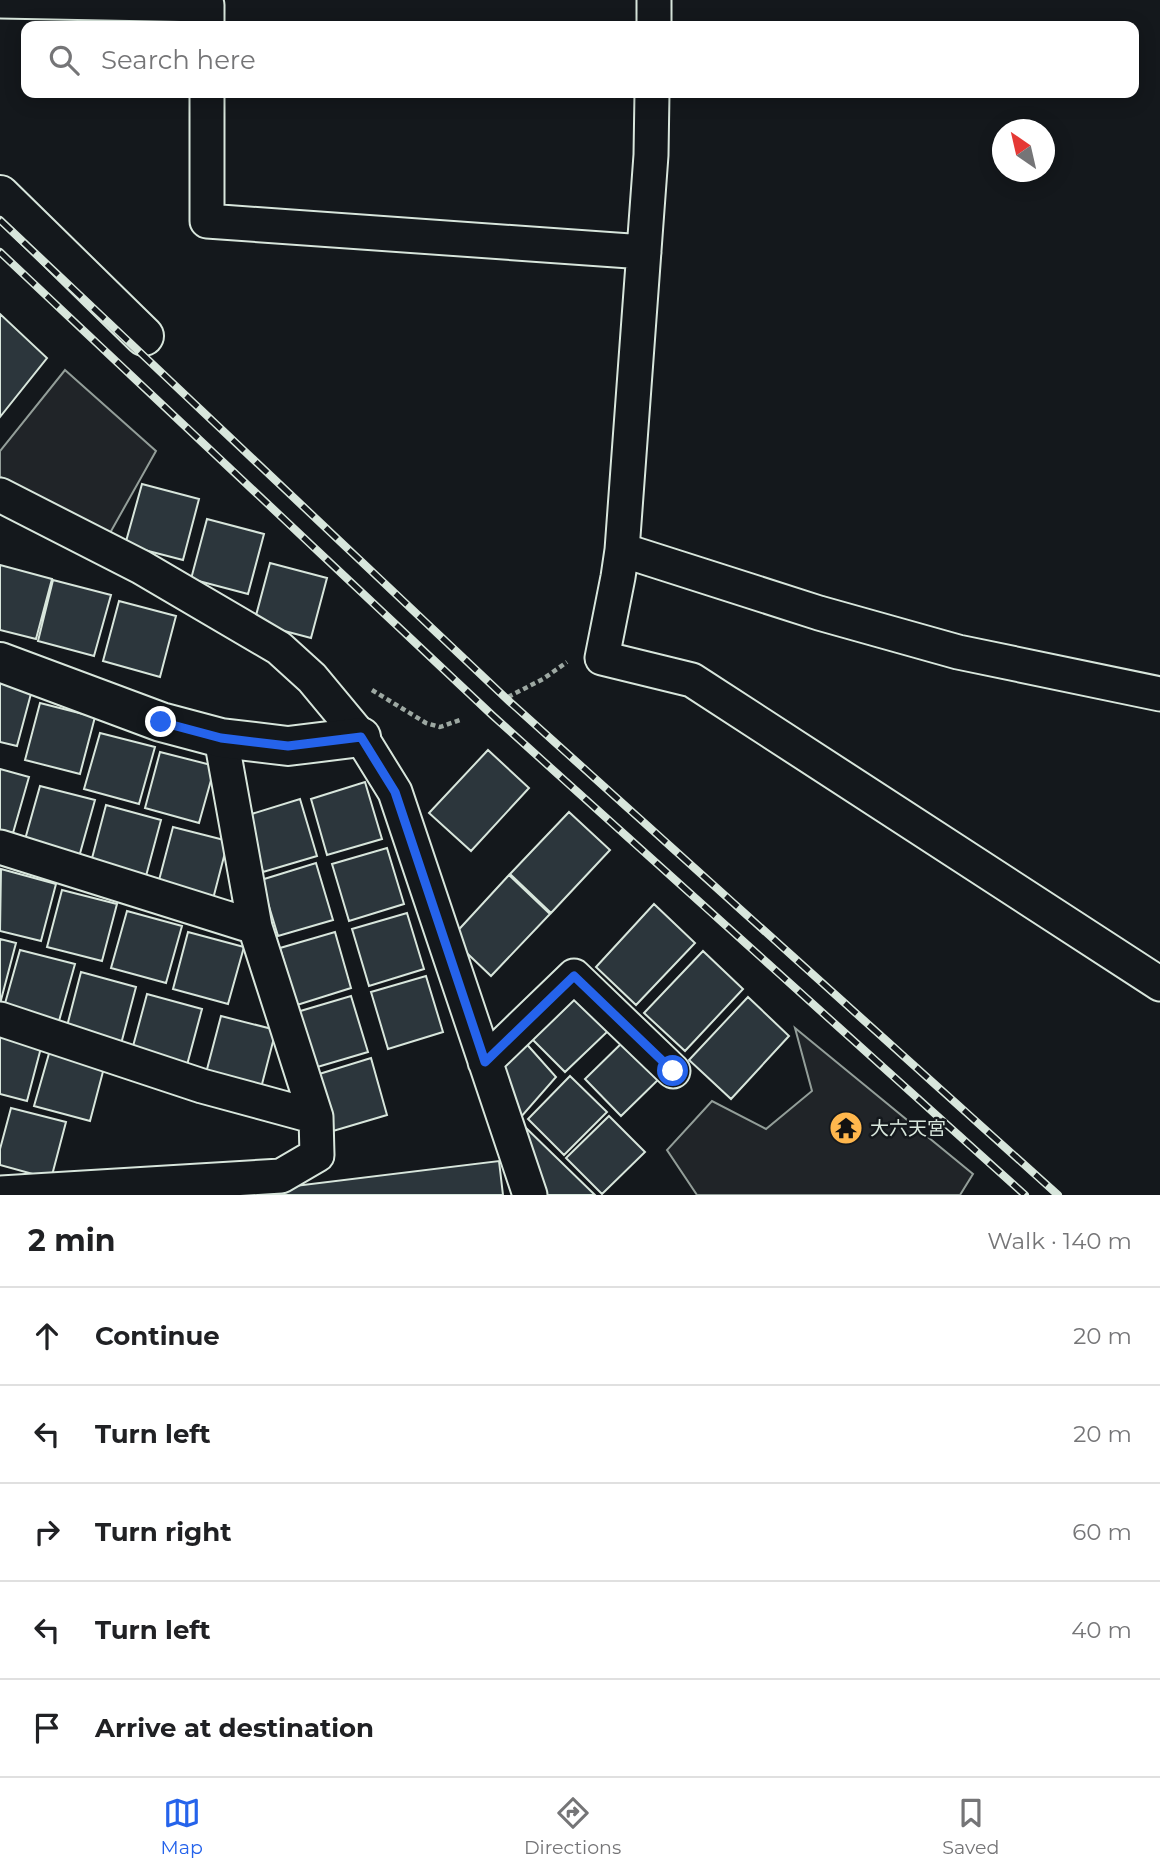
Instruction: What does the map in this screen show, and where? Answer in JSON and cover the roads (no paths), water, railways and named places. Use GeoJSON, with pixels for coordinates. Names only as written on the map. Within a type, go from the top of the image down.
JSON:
{"type":"FeatureCollection","features":[{"type":"Feature","properties":{"kind":"street"},"geometry":{"type":"LineString","coordinates":[[654,0],[654,21]]}},
{"type":"Feature","properties":{"kind":"street"},"geometry":{"type":"LineString","coordinates":[[0,1],[207,5],[207,21]]}},
{"type":"Feature","properties":{"kind":"street"},"geometry":{"type":"LineString","coordinates":[[207,98],[206,222],[644,252]]}},
{"type":"Feature","properties":{"kind":"street"},"geometry":{"type":"LineString","coordinates":[[652,98],[651,155],[622,550],[602,657],[692,680],[1160,984]]}},
{"type":"Feature","properties":{"kind":"street"},"geometry":{"type":"LineString","coordinates":[[0,195],[144,336]]}},
{"type":"Feature","properties":{"kind":"street"},"geometry":{"type":"LineString","coordinates":[[0,495],[141,567],[279,648],[312,678],[361,737],[395,792],[530,1195]]}},
{"type":"Feature","properties":{"kind":"street"},"geometry":{"type":"LineString","coordinates":[[622,550],[819,613],[958,652],[1160,695]]}},
{"type":"Feature","properties":{"kind":"street"},"geometry":{"type":"LineString","coordinates":[[0,662],[161,722],[221,738],[288,746],[361,737]]}},
{"type":"Feature","properties":{"kind":"street"},"geometry":{"type":"LineString","coordinates":[[0,1193],[281,1176],[317,1155],[316,1117],[254,927],[221,738]]}},
{"type":"Feature","properties":{"kind":"street"},"geometry":{"type":"LineString","coordinates":[[0,847],[254,927]]}},
{"type":"Feature","properties":{"kind":"street"},"geometry":{"type":"LineString","coordinates":[[485,1062],[574,976],[673,1071]]}},
{"type":"Feature","properties":{"kind":"street"},"geometry":{"type":"LineString","coordinates":[[0,1019],[202,1086],[316,1117]]}},
{"type":"Feature","properties":{"kind":"railway"},"geometry":{"type":"LineString","coordinates":[[0,220],[510,702],[1058,1195]]}},
{"type":"Feature","properties":{"kind":"railway"},"geometry":{"type":"LineString","coordinates":[[0,252],[492,715],[1025,1195]]}},
{"type":"Feature","properties":{"kind":"place","name":"大六天宮"},"geometry":{"type":"Point","coordinates":[846,1128]}}]}
